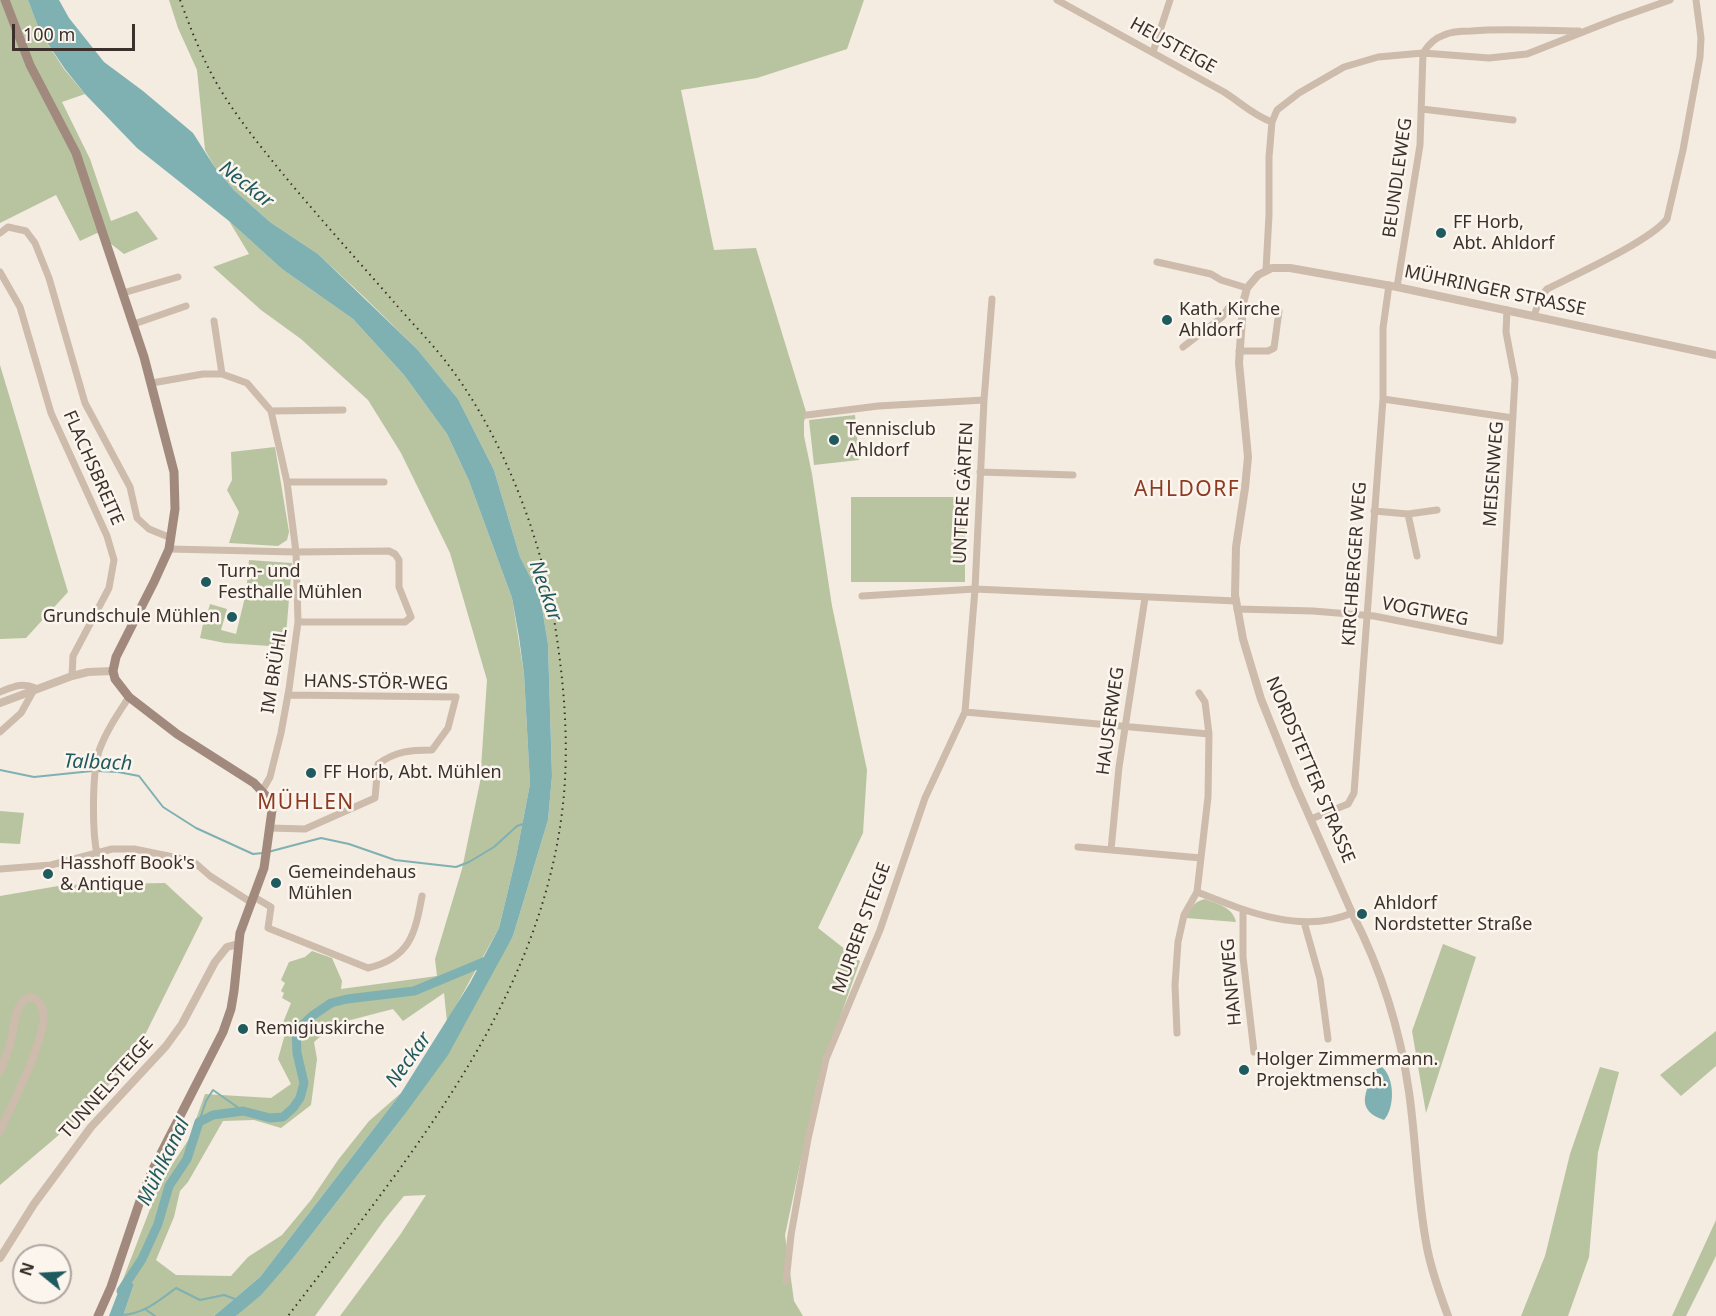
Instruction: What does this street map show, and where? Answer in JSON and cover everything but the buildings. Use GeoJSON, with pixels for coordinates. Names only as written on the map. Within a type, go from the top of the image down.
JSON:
{"type":"FeatureCollection","features":[{"type":"Feature","properties":{"kind":"main road"},"geometry":{"type":"LineString","coordinates":[[5,0],[30,65],[76,153],[152,382],[174,472],[176,509],[169,549],[116,657],[113,671],[120,688],[129,697],[177,735],[247,779],[262,791],[272,810],[265,864],[238,944],[231,1009],[223,1032],[154,1167],[142,1195],[111,1287],[98,1316]]}},
{"type":"Feature","properties":{"kind":"street","name":"HEUSTEIGE"},"geometry":{"type":"LineString","coordinates":[[1057,0],[1224,92],[1256,115],[1272,122]]}},
{"type":"Feature","properties":{"kind":"street"},"geometry":{"type":"LineString","coordinates":[[1152,52],[1170,0]]}},
{"type":"Feature","properties":{"kind":"street"},"geometry":{"type":"LineString","coordinates":[[1156,262],[1211,274],[1221,280],[1247,288],[1258,275],[1266,270],[1272,122],[1282,105],[1301,91],[1344,67],[1378,57],[1423,53],[1489,58],[1518,55],[1543,49],[1670,0]]}},
{"type":"Feature","properties":{"kind":"street"},"geometry":{"type":"LineString","coordinates":[[1534,316],[1540,298],[1547,289],[1641,239],[1660,227],[1667,219],[1683,150],[1701,50],[1696,0]]}},
{"type":"Feature","properties":{"kind":"street"},"geometry":{"type":"LineString","coordinates":[[1423,53],[1437,38],[1446,33],[1499,28],[1583,32]]}},
{"type":"Feature","properties":{"kind":"street","name":"BEUNDLEWEG"},"geometry":{"type":"LineString","coordinates":[[1393,286],[1420,145],[1423,53]]}},
{"type":"Feature","properties":{"kind":"street","name":"BEUNDLEWEG"},"geometry":{"type":"LineString","coordinates":[[1422,109],[1513,120]]}},
{"type":"Feature","properties":{"kind":"street","name":"FLACHSBREITE"},"geometry":{"type":"LineString","coordinates":[[0,233],[8,227],[15,227],[26,231],[35,243],[49,278],[85,403],[130,487],[137,518],[149,529],[171,538]]}},
{"type":"Feature","properties":{"kind":"street","name":"MÜHRINGER STRASSE"},"geometry":{"type":"LineString","coordinates":[[1266,270],[1278,267],[1290,268],[1393,286],[1716,355]]}},
{"type":"Feature","properties":{"kind":"street","name":"FLACHSBREITE"},"geometry":{"type":"LineString","coordinates":[[0,272],[20,306],[51,413],[103,525],[114,560],[109,588],[73,656],[72,676]]}},
{"type":"Feature","properties":{"kind":"street"},"geometry":{"type":"LineString","coordinates":[[123,293],[178,277]]}},
{"type":"Feature","properties":{"kind":"street","name":"KIRCHBERGER WEG"},"geometry":{"type":"LineString","coordinates":[[1311,819],[1348,804],[1354,793],[1383,399],[1383,328],[1393,286]]}},
{"type":"Feature","properties":{"kind":"street","name":"NORDSTETTER STRASSE"},"geometry":{"type":"LineString","coordinates":[[1247,288],[1243,303],[1239,351],[1240,387],[1248,457],[1235,557],[1237,605],[1248,657],[1261,699],[1352,914],[1373,958],[1393,1015],[1409,1093],[1418,1192],[1426,1243],[1448,1316]]}},
{"type":"Feature","properties":{"kind":"street","name":"UNTERE GÄRTEN"},"geometry":{"type":"LineString","coordinates":[[975,589],[984,399],[992,298]]}},
{"type":"Feature","properties":{"kind":"street"},"geometry":{"type":"LineString","coordinates":[[1183,347],[1222,317],[1229,307],[1243,303]]}},
{"type":"Feature","properties":{"kind":"street"},"geometry":{"type":"LineString","coordinates":[[134,324],[186,306]]}},
{"type":"Feature","properties":{"kind":"street","name":"MEISENWEG"},"geometry":{"type":"LineString","coordinates":[[1500,641],[1515,379],[1506,332],[1507,310]]}},
{"type":"Feature","properties":{"kind":"street"},"geometry":{"type":"LineString","coordinates":[[1239,351],[1268,351],[1274,348],[1279,311]]}},
{"type":"Feature","properties":{"kind":"street"},"geometry":{"type":"LineString","coordinates":[[214,321],[222,374]]}},
{"type":"Feature","properties":{"kind":"street","name":"IM BRÜHL"},"geometry":{"type":"LineString","coordinates":[[152,382],[203,374],[222,374],[247,383],[271,411],[287,482],[296,552],[298,622],[288,695],[275,757],[270,777],[262,791]]}},
{"type":"Feature","properties":{"kind":"street","name":"UNTERE GÄRTEN"},"geometry":{"type":"LineString","coordinates":[[807,415],[878,406],[984,399]]}},
{"type":"Feature","properties":{"kind":"street"},"geometry":{"type":"LineString","coordinates":[[1383,399],[1513,418]]}},
{"type":"Feature","properties":{"kind":"street"},"geometry":{"type":"LineString","coordinates":[[271,411],[343,410]]}},
{"type":"Feature","properties":{"kind":"street"},"geometry":{"type":"LineString","coordinates":[[980,472],[1073,476]]}},
{"type":"Feature","properties":{"kind":"street"},"geometry":{"type":"LineString","coordinates":[[287,482],[384,482]]}},
{"type":"Feature","properties":{"kind":"street"},"geometry":{"type":"LineString","coordinates":[[1374,511],[1408,514],[1437,510]]}},
{"type":"Feature","properties":{"kind":"street"},"geometry":{"type":"LineString","coordinates":[[1408,514],[1417,556]]}},
{"type":"Feature","properties":{"kind":"street"},"geometry":{"type":"LineString","coordinates":[[169,549],[296,552],[389,551],[399,560],[399,587],[411,617],[405,622],[298,622]]}},
{"type":"Feature","properties":{"kind":"street"},"geometry":{"type":"LineString","coordinates":[[862,597],[975,589],[1237,605]]}},
{"type":"Feature","properties":{"kind":"street","name":"MURBER STEIGE"},"geometry":{"type":"LineString","coordinates":[[786,1281],[791,1235],[806,1150],[826,1059],[880,930],[925,798],[965,712],[975,589]]}},
{"type":"Feature","properties":{"kind":"street","name":"HAUSERWEG"},"geometry":{"type":"LineString","coordinates":[[1111,850],[1119,767],[1145,598]]}},
{"type":"Feature","properties":{"kind":"street","name":"VOGTWEG"},"geometry":{"type":"LineString","coordinates":[[1237,605],[1366,615],[1500,641]]}},
{"type":"Feature","properties":{"kind":"street"},"geometry":{"type":"LineString","coordinates":[[0,703],[72,676],[88,672],[113,671]]}},
{"type":"Feature","properties":{"kind":"street"},"geometry":{"type":"LineString","coordinates":[[0,692],[21,685],[35,688]]}},
{"type":"Feature","properties":{"kind":"street"},"geometry":{"type":"LineString","coordinates":[[0,732],[21,713],[35,688]]}},
{"type":"Feature","properties":{"kind":"street"},"geometry":{"type":"LineString","coordinates":[[1178,1033],[1175,985],[1178,942],[1184,915],[1197,892],[1208,797],[1209,734],[1205,702],[1199,693]]}},
{"type":"Feature","properties":{"kind":"street","name":"HANS-STÖR-WEG"},"geometry":{"type":"LineString","coordinates":[[270,828],[305,830],[375,798],[378,764],[392,754],[432,750],[447,728],[456,698],[288,695]]}},
{"type":"Feature","properties":{"kind":"street"},"geometry":{"type":"LineString","coordinates":[[97,854],[93,833],[99,752],[111,726],[129,697]]}},
{"type":"Feature","properties":{"kind":"street"},"geometry":{"type":"LineString","coordinates":[[965,712],[1209,734]]}},
{"type":"Feature","properties":{"kind":"street"},"geometry":{"type":"LineString","coordinates":[[1078,847],[1201,858]]}},
{"type":"Feature","properties":{"kind":"street"},"geometry":{"type":"LineString","coordinates":[[0,869],[51,865],[112,849],[134,849],[193,861],[210,876],[253,900],[271,907],[268,928],[368,968],[387,961],[406,947],[416,927],[422,896]]}},
{"type":"Feature","properties":{"kind":"street"},"geometry":{"type":"LineString","coordinates":[[1197,892],[1243,910],[1304,922],[1331,921],[1352,914]]}},
{"type":"Feature","properties":{"kind":"street","name":"HANFWEG"},"geometry":{"type":"LineString","coordinates":[[1243,910],[1243,957],[1254,1052]]}},
{"type":"Feature","properties":{"kind":"street"},"geometry":{"type":"LineString","coordinates":[[1304,922],[1320,979],[1328,1039]]}},
{"type":"Feature","properties":{"kind":"street","name":"TUNNELSTEIGE"},"geometry":{"type":"LineString","coordinates":[[0,1258],[34,1204],[91,1127],[166,1046],[182,1024],[215,962],[227,947],[238,944]]}},
{"type":"Feature","properties":{"kind":"street"},"geometry":{"type":"LineString","coordinates":[[0,1071],[8,1052],[18,1010],[25,1000],[31,998],[37,1000],[45,1011],[41,1032],[0,1131]]}},
{"type":"Feature","properties":{"kind":"green space"},"geometry":{"type":"Polygon","coordinates":[[[0,0],[28,0],[40,32],[64,69],[85,94],[62,102],[90,159],[111,221],[137,211],[158,239],[124,254],[97,233],[80,241],[56,195],[0,223],[0,0]]]}},
{"type":"Feature","properties":{"kind":"green space"},"geometry":{"type":"Polygon","coordinates":[[[169,0],[864,0],[847,49],[757,78],[681,90],[714,250],[756,248],[807,415],[804,421],[804,436],[832,606],[867,770],[863,833],[818,928],[860,961],[818,1080],[785,1235],[794,1301],[803,1316],[340,1316],[400,1235],[426,1195],[404,1196],[315,1316],[236,1316],[294,1257],[402,1118],[513,936],[548,820],[552,776],[548,644],[540,596],[520,557],[494,470],[458,399],[417,349],[363,296],[318,254],[270,222],[234,190],[214,166],[205,150],[197,70],[178,28],[169,0]]]}},
{"type":"Feature","properties":{"kind":"green space"},"geometry":{"type":"Polygon","coordinates":[[[229,221],[282,269],[353,319],[404,375],[447,434],[469,481],[512,598],[524,674],[530,784],[499,928],[447,1022],[444,993],[403,1021],[393,1009],[335,1024],[314,1042],[317,1059],[311,1105],[281,1128],[254,1120],[223,1121],[188,1182],[180,1191],[174,1217],[156,1260],[176,1275],[231,1276],[248,1257],[282,1235],[311,1200],[338,1160],[369,1121],[401,1093],[260,1277],[214,1316],[123,1316],[134,1284],[128,1281],[122,1282],[160,1183],[189,1139],[205,1094],[271,1098],[291,1084],[278,1059],[287,1027],[282,1025],[291,1003],[282,998],[284,993],[281,991],[285,983],[281,980],[289,962],[305,957],[312,951],[332,958],[342,981],[341,989],[437,976],[435,959],[462,869],[480,782],[487,680],[450,553],[401,453],[368,400],[301,339],[261,310],[213,267],[249,254],[229,221]]]}},
{"type":"Feature","properties":{"kind":"green space"},"geometry":{"type":"Polygon","coordinates":[[[0,365],[68,592],[26,638],[0,639],[0,365]]]}},
{"type":"Feature","properties":{"kind":"green space","name":"Tennisclub Ahldorf"},"geometry":{"type":"Polygon","coordinates":[[[855,415],[859,460],[814,465],[809,420],[855,415]]]}},
{"type":"Feature","properties":{"kind":"green space"},"geometry":{"type":"Polygon","coordinates":[[[275,447],[289,532],[287,540],[278,546],[229,543],[239,512],[227,490],[232,480],[231,452],[275,447]]]}},
{"type":"Feature","properties":{"kind":"green space"},"geometry":{"type":"Polygon","coordinates":[[[851,497],[965,497],[965,582],[851,582],[851,497]]]}},
{"type":"Feature","properties":{"kind":"green space"},"geometry":{"type":"Polygon","coordinates":[[[249,560],[292,563],[285,647],[225,643],[200,638],[206,610],[208,611],[210,604],[227,609],[221,630],[236,634],[246,593],[249,560]]]}},
{"type":"Feature","properties":{"kind":"green space"},"geometry":{"type":"Polygon","coordinates":[[[0,811],[24,813],[20,844],[0,843],[0,811]]]}},
{"type":"Feature","properties":{"kind":"green space"},"geometry":{"type":"Polygon","coordinates":[[[165,883],[203,918],[134,1057],[80,1117],[0,1185],[0,896],[64,885],[165,883]]]}},
{"type":"Feature","properties":{"kind":"green space"},"geometry":{"type":"Polygon","coordinates":[[[1205,899],[1228,909],[1236,922],[1186,918],[1195,904],[1205,899]]]}},
{"type":"Feature","properties":{"kind":"green space"},"geometry":{"type":"Polygon","coordinates":[[[1443,944],[1476,957],[1426,1113],[1412,1031],[1443,944]]]}},
{"type":"Feature","properties":{"kind":"green space"},"geometry":{"type":"Polygon","coordinates":[[[1716,1031],[1716,1066],[1681,1096],[1660,1075],[1716,1031]]]}},
{"type":"Feature","properties":{"kind":"green space"},"geometry":{"type":"Polygon","coordinates":[[[1600,1067],[1619,1072],[1598,1152],[1589,1257],[1568,1316],[1521,1316],[1545,1256],[1570,1154],[1600,1067]]]}},
{"type":"Feature","properties":{"kind":"green space"},"geometry":{"type":"Polygon","coordinates":[[[1716,1220],[1716,1256],[1686,1316],[1672,1316],[1716,1220]]]}},
{"type":"Feature","properties":{"kind":"water"},"geometry":{"type":"Polygon","coordinates":[[[28,0],[59,0],[69,18],[104,62],[193,133],[214,166],[234,190],[270,222],[318,254],[417,349],[458,399],[494,470],[520,557],[540,596],[548,644],[552,776],[548,820],[513,936],[448,1055],[294,1257],[261,1295],[236,1316],[214,1316],[260,1277],[401,1093],[470,983],[499,928],[530,784],[524,674],[519,637],[512,598],[469,481],[447,434],[404,375],[353,319],[282,269],[229,221],[137,148],[85,94],[65,69],[40,32],[28,0]]]}},
{"type":"Feature","properties":{"kind":"water"},"geometry":{"type":"Polygon","coordinates":[[[1382,1067],[1389,1078],[1392,1093],[1388,1115],[1384,1120],[1369,1111],[1365,1100],[1375,1070],[1382,1067]]]}},
{"type":"Feature","properties":{"kind":"water"},"geometry":{"type":"Polygon","coordinates":[[[128,1281],[134,1284],[123,1316],[109,1316],[122,1282],[128,1281]]]}},
{"type":"Feature","properties":{"kind":"waterway","name":"Talbach"},"geometry":{"type":"LineString","coordinates":[[0,770],[34,777],[92,771]]}},
{"type":"Feature","properties":{"kind":"waterway","name":"Talbach"},"geometry":{"type":"LineString","coordinates":[[98,771],[139,776],[163,807],[196,828],[253,854],[263,853]]}},
{"type":"Feature","properties":{"kind":"waterway"},"geometry":{"type":"LineString","coordinates":[[268,852],[321,838],[349,844],[395,860],[456,867],[494,847],[517,826],[523,824]]}},
{"type":"Feature","properties":{"kind":"waterway","name":"Mühlkanal"},"geometry":{"type":"LineString","coordinates":[[121,1291],[142,1259],[158,1224],[169,1186],[187,1159],[199,1122],[213,1115],[243,1111],[270,1118],[283,1117],[300,1098],[304,1083],[297,1053],[296,1031],[312,1016],[331,1003],[347,999],[414,991],[491,959]]}},
{"type":"Feature","properties":{"kind":"waterway"},"geometry":{"type":"LineString","coordinates":[[199,1122],[206,1101],[213,1090],[243,1111]]}},
{"type":"Feature","properties":{"kind":"waterway"},"geometry":{"type":"LineString","coordinates":[[121,1315],[143,1310],[176,1288],[200,1300],[224,1295],[235,1299]]}},
{"type":"Feature","properties":{"kind":"waterway"},"geometry":{"type":"LineString","coordinates":[[145,1309],[155,1316]]}},
{"type":"Feature","properties":{"kind":"railway"},"geometry":{"type":"LineString","coordinates":[[180,0],[206,63],[237,115],[303,198],[443,358],[463,385],[498,446],[526,513],[546,580],[560,658],[564,704],[566,749],[564,794],[552,869],[530,940],[500,1008],[464,1073],[423,1136],[288,1316]]}},
{"type":"Feature","properties":{"kind":"place","name":"FF Horb, Abt. Ahldorf"},"geometry":{"type":"Point","coordinates":[1441,233]}},
{"type":"Feature","properties":{"kind":"place","name":"Kath. Kirche Ahldorf"},"geometry":{"type":"Point","coordinates":[1167,320]}},
{"type":"Feature","properties":{"kind":"place","name":"Tennisclub Ahldorf"},"geometry":{"type":"Point","coordinates":[834,440]}},
{"type":"Feature","properties":{"kind":"place","name":"Turn- und Festhalle Mühlen"},"geometry":{"type":"Point","coordinates":[206,582]}},
{"type":"Feature","properties":{"kind":"place","name":"Grundschule Mühlen"},"geometry":{"type":"Point","coordinates":[232,617]}},
{"type":"Feature","properties":{"kind":"place","name":"FF Horb, Abt. Mühlen"},"geometry":{"type":"Point","coordinates":[311,773]}},
{"type":"Feature","properties":{"kind":"place","name":"Hasshoff Book's & Antique"},"geometry":{"type":"Point","coordinates":[48,874]}},
{"type":"Feature","properties":{"kind":"place","name":"Gemeindehaus Mühlen"},"geometry":{"type":"Point","coordinates":[276,883]}},
{"type":"Feature","properties":{"kind":"place","name":"Ahldorf Nordstetter Straße"},"geometry":{"type":"Point","coordinates":[1362,914]}},
{"type":"Feature","properties":{"kind":"place","name":"Remigiuskirche"},"geometry":{"type":"Point","coordinates":[243,1029]}},
{"type":"Feature","properties":{"kind":"place","name":"Holger Zimmermann. Projektmensch."},"geometry":{"type":"Point","coordinates":[1244,1070]}},
{"type":"Feature","properties":{"kind":"district","name":"AHLDORF"},"geometry":{"type":"Point","coordinates":[1187,490]}},
{"type":"Feature","properties":{"kind":"district","name":"MÜHLEN"},"geometry":{"type":"Point","coordinates":[306,803]}},
{"type":"Feature","properties":{"kind":"water label","name":"Neckar"},"geometry":{"type":"Point","coordinates":[246,185]}},
{"type":"Feature","properties":{"kind":"water label","name":"Neckar"},"geometry":{"type":"Point","coordinates":[545,591]}},
{"type":"Feature","properties":{"kind":"water label","name":"Neckar"},"geometry":{"type":"Point","coordinates":[409,1060]}}]}
